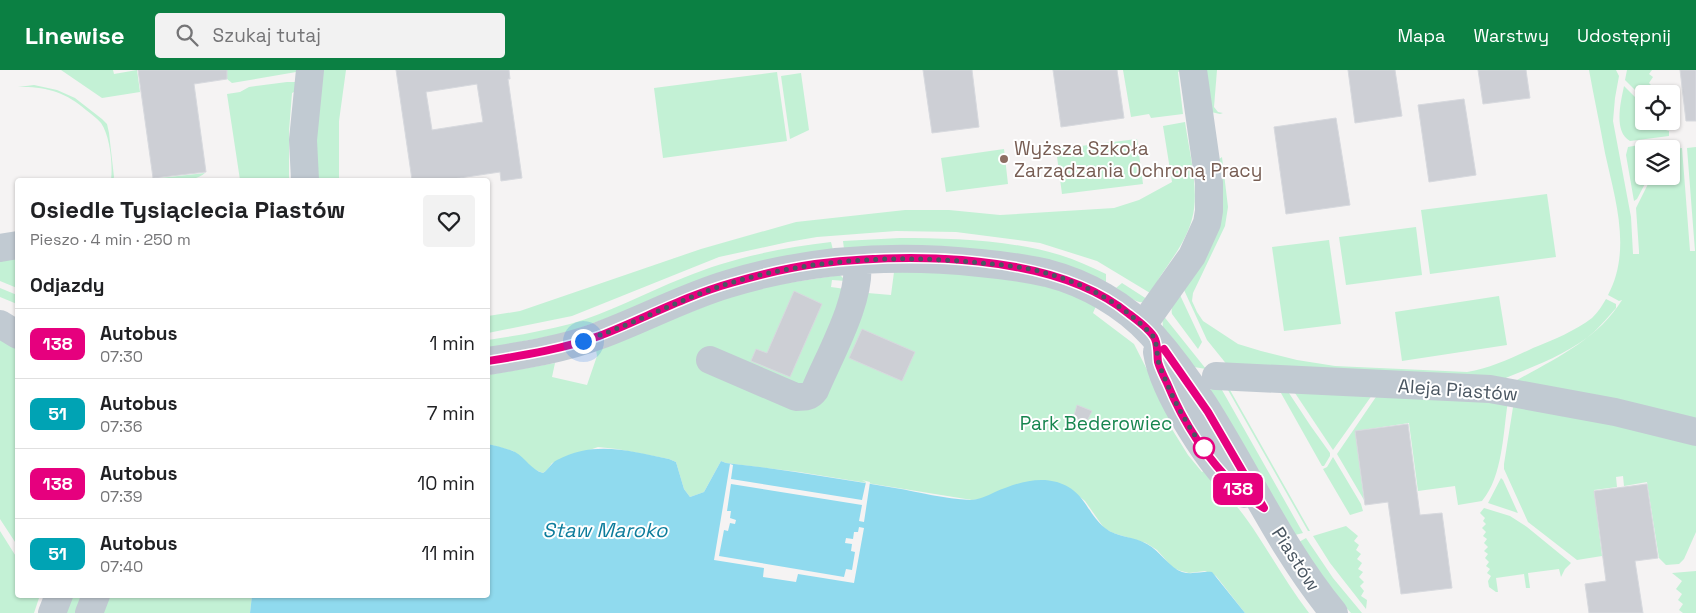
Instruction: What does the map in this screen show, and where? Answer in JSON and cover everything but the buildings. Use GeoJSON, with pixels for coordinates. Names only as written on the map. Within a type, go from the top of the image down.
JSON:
{"type":"FeatureCollection","features":[{"type":"Feature","properties":{"kind":"street"},"geometry":{"type":"LineString","coordinates":[[304,178],[303,140],[310,70]]}},
{"type":"Feature","properties":{"kind":"street"},"geometry":{"type":"LineString","coordinates":[[1149,332],[1192,256],[1207,223],[1210,198],[1209,183],[1193,70]]}},
{"type":"Feature","properties":{"kind":"street"},"geometry":{"type":"LineString","coordinates":[[0,248],[15,245]]}},
{"type":"Feature","properties":{"kind":"street","name":"Piastów"},"geometry":{"type":"LineString","coordinates":[[490,362],[568,346],[698,294],[728,284],[760,275],[814,264],[932,259],[963,261],[1048,273],[1078,284],[1106,298],[1149,332],[1177,366],[1208,412],[1292,556],[1334,613]]}},
{"type":"Feature","properties":{"kind":"street"},"geometry":{"type":"LineString","coordinates":[[710,360],[796,397],[811,394],[815,390],[851,306],[858,277],[857,261]]}},
{"type":"Feature","properties":{"kind":"street"},"geometry":{"type":"LineString","coordinates":[[0,306],[15,311]]}},
{"type":"Feature","properties":{"kind":"street"},"geometry":{"type":"LineString","coordinates":[[0,324],[15,333]]}},
{"type":"Feature","properties":{"kind":"street","name":"Aleja Piastów"},"geometry":{"type":"LineString","coordinates":[[1216,376],[1490,389],[1615,412],[1696,432]]}},
{"type":"Feature","properties":{"kind":"street"},"geometry":{"type":"LineString","coordinates":[[52,613],[58,598]]}},
{"type":"Feature","properties":{"kind":"street"},"geometry":{"type":"LineString","coordinates":[[89,613],[95,598]]}},
{"type":"Feature","properties":{"kind":"green space"},"geometry":{"type":"Polygon","coordinates":[[[61,70],[113,70],[114,74],[137,70],[140,92],[102,98],[61,70]]]}},
{"type":"Feature","properties":{"kind":"green space"},"geometry":{"type":"Polygon","coordinates":[[[225,70],[302,71],[232,83],[227,79],[225,70]]]}},
{"type":"Feature","properties":{"kind":"green space"},"geometry":{"type":"Polygon","coordinates":[[[323,70],[346,70],[339,121],[339,178],[317,178],[316,140],[323,70]]]}},
{"type":"Feature","properties":{"kind":"green space"},"geometry":{"type":"Polygon","coordinates":[[[1123,70],[1182,70],[1178,72],[1183,114],[1151,118],[1149,114],[1131,117],[1123,70]]]}},
{"type":"Feature","properties":{"kind":"green space"},"geometry":{"type":"Polygon","coordinates":[[[1205,70],[1217,70],[1214,107],[1218,112],[1223,113],[1211,112],[1205,70]]]}},
{"type":"Feature","properties":{"kind":"green space"},"geometry":{"type":"Polygon","coordinates":[[[1589,70],[1616,70],[1619,76],[1613,121],[1631,217],[1633,254],[1639,254],[1636,208],[1648,185],[1680,185],[1680,148],[1682,148],[1690,251],[1695,251],[1687,148],[1696,147],[1696,425],[1510,384],[1586,339],[1612,314],[1622,300],[1619,301],[1608,295],[1615,278],[1620,242],[1617,206],[1589,70]]]}},
{"type":"Feature","properties":{"kind":"green space"},"geometry":{"type":"Polygon","coordinates":[[[1627,70],[1652,70],[1649,74],[1653,77],[1649,83],[1651,85],[1635,85],[1635,90],[1625,80],[1627,70]]]}},
{"type":"Feature","properties":{"kind":"green space"},"geometry":{"type":"Polygon","coordinates":[[[777,72],[787,141],[663,158],[654,88],[777,72]]]}},
{"type":"Feature","properties":{"kind":"green space"},"geometry":{"type":"Polygon","coordinates":[[[801,73],[809,130],[790,139],[781,76],[801,73]]]}},
{"type":"Feature","properties":{"kind":"green space"},"geometry":{"type":"Polygon","coordinates":[[[298,82],[300,89],[292,93],[289,131],[289,178],[240,178],[227,94],[240,92],[249,87],[298,82]]]}},
{"type":"Feature","properties":{"kind":"green space"},"geometry":{"type":"Polygon","coordinates":[[[34,85],[57,90],[75,98],[102,119],[107,124],[109,133],[114,178],[111,178],[112,166],[107,135],[96,118],[71,99],[55,91],[18,87],[34,85]]]}},
{"type":"Feature","properties":{"kind":"green space"},"geometry":{"type":"Polygon","coordinates":[[[1624,86],[1635,97],[1635,130],[1666,130],[1669,131],[1669,136],[1630,141],[1621,131],[1621,100],[1624,86]]]}},
{"type":"Feature","properties":{"kind":"green space"},"geometry":{"type":"Polygon","coordinates":[[[1185,122],[1195,196],[1192,219],[1186,236],[1158,280],[1161,288],[1155,296],[1097,261],[1040,243],[956,232],[896,231],[817,237],[719,257],[572,316],[490,333],[490,316],[520,311],[701,249],[796,222],[905,210],[949,210],[1000,215],[1114,208],[1139,200],[1172,182],[1163,126],[1185,122]]]}},
{"type":"Feature","properties":{"kind":"green space"},"geometry":{"type":"Polygon","coordinates":[[[1137,139],[1143,184],[1062,194],[1056,149],[1137,139]]]}},
{"type":"Feature","properties":{"kind":"green space"},"geometry":{"type":"Polygon","coordinates":[[[1635,146],[1635,185],[1644,185],[1634,201],[1626,155],[1628,147],[1635,146]]]}},
{"type":"Feature","properties":{"kind":"green space"},"geometry":{"type":"Polygon","coordinates":[[[1004,149],[1008,184],[946,192],[941,158],[1004,149]]]}},
{"type":"Feature","properties":{"kind":"green space"},"geometry":{"type":"Polygon","coordinates":[[[1222,157],[1228,207],[1225,226],[1193,293],[1192,301],[1203,321],[1238,344],[1297,360],[1335,366],[1467,372],[1501,362],[1571,331],[1592,318],[1606,299],[1616,304],[1616,308],[1595,331],[1572,348],[1547,361],[1494,383],[1228,366],[1207,340],[1184,290],[1218,160],[1222,157]]]}},
{"type":"Feature","properties":{"kind":"green space"},"geometry":{"type":"Polygon","coordinates":[[[205,173],[196,178],[160,178],[205,173]]]}},
{"type":"Feature","properties":{"kind":"green space"},"geometry":{"type":"Polygon","coordinates":[[[1547,194],[1556,257],[1430,274],[1421,210],[1547,194]]]}},
{"type":"Feature","properties":{"kind":"green space"},"geometry":{"type":"Polygon","coordinates":[[[1416,227],[1422,275],[1346,285],[1339,237],[1416,227]]]}},
{"type":"Feature","properties":{"kind":"green space"},"geometry":{"type":"Polygon","coordinates":[[[900,238],[981,241],[1041,250],[1072,259],[1106,274],[1106,283],[844,249],[843,241],[900,238]]]}},
{"type":"Feature","properties":{"kind":"green space"},"geometry":{"type":"Polygon","coordinates":[[[1329,240],[1341,324],[1284,331],[1272,247],[1329,240]]]}},
{"type":"Feature","properties":{"kind":"green space"},"geometry":{"type":"Polygon","coordinates":[[[831,242],[833,250],[621,313],[566,333],[490,348],[490,340],[570,324],[613,309],[701,271],[737,259],[793,247],[831,242]]]}},
{"type":"Feature","properties":{"kind":"green space"},"geometry":{"type":"Polygon","coordinates":[[[15,250],[15,287],[0,281],[0,253],[15,250]]]}},
{"type":"Feature","properties":{"kind":"green space","name":"Park Bederowiec"},"geometry":{"type":"Polygon","coordinates":[[[894,272],[942,272],[1044,285],[1096,306],[1093,313],[1134,344],[1174,423],[1170,426],[1188,455],[1202,472],[1206,469],[1240,510],[1309,613],[1245,613],[1216,576],[1205,571],[1189,573],[1173,568],[1157,550],[1146,543],[1113,533],[1104,528],[1085,501],[1069,488],[972,500],[721,461],[704,492],[690,497],[684,489],[676,462],[669,459],[598,447],[552,463],[543,473],[533,469],[513,451],[490,445],[490,375],[555,363],[552,377],[587,385],[597,356],[596,350],[733,295],[781,284],[840,275],[846,281],[832,280],[831,287],[845,289],[844,291],[891,295],[894,272]]]}},
{"type":"Feature","properties":{"kind":"green space"},"geometry":{"type":"Polygon","coordinates":[[[1122,283],[1150,301],[1140,302],[1128,297],[1116,288],[1122,283]]]}},
{"type":"Feature","properties":{"kind":"green space"},"geometry":{"type":"Polygon","coordinates":[[[0,288],[15,294],[15,303],[0,297],[0,288]]]}},
{"type":"Feature","properties":{"kind":"green space"},"geometry":{"type":"Polygon","coordinates":[[[1180,295],[1202,342],[1198,349],[1172,314],[1173,306],[1180,295]]]}},
{"type":"Feature","properties":{"kind":"green space"},"geometry":{"type":"Polygon","coordinates":[[[1499,296],[1507,345],[1402,361],[1395,312],[1499,296]]]}},
{"type":"Feature","properties":{"kind":"green space"},"geometry":{"type":"Polygon","coordinates":[[[1162,314],[1206,369],[1194,367],[1163,328],[1162,314]]]}},
{"type":"Feature","properties":{"kind":"green space"},"geometry":{"type":"Polygon","coordinates":[[[0,334],[15,345],[15,542],[0,519],[0,334]]]}},
{"type":"Feature","properties":{"kind":"green space"},"geometry":{"type":"Polygon","coordinates":[[[1218,383],[1303,533],[1295,535],[1210,391],[1213,385],[1218,383]]]}},
{"type":"Feature","properties":{"kind":"green space"},"geometry":{"type":"Polygon","coordinates":[[[1224,383],[1226,383],[1310,531],[1308,531],[1224,383]]]}},
{"type":"Feature","properties":{"kind":"green space"},"geometry":{"type":"Polygon","coordinates":[[[1277,386],[1285,387],[1330,453],[1324,466],[1322,466],[1277,386]]]}},
{"type":"Feature","properties":{"kind":"green space"},"geometry":{"type":"Polygon","coordinates":[[[1291,387],[1375,391],[1333,450],[1291,387]]]}},
{"type":"Feature","properties":{"kind":"green space"},"geometry":{"type":"Polygon","coordinates":[[[1380,391],[1508,401],[1498,467],[1489,491],[1482,501],[1458,505],[1455,486],[1418,491],[1409,423],[1355,431],[1364,500],[1337,454],[1380,391]]]}},
{"type":"Feature","properties":{"kind":"green space"},"geometry":{"type":"Polygon","coordinates":[[[1514,401],[1696,440],[1696,532],[1684,559],[1679,564],[1666,565],[1659,558],[1647,482],[1624,486],[1623,476],[1616,477],[1617,487],[1594,490],[1602,556],[1577,560],[1528,522],[1504,469],[1514,401]]]}},
{"type":"Feature","properties":{"kind":"green space"},"geometry":{"type":"Polygon","coordinates":[[[1333,457],[1361,504],[1363,511],[1350,515],[1323,469],[1327,467],[1333,457]]]}},
{"type":"Feature","properties":{"kind":"green space"},"geometry":{"type":"Polygon","coordinates":[[[1501,478],[1503,480],[1518,513],[1488,503],[1501,478]]]}},
{"type":"Feature","properties":{"kind":"green space"},"geometry":{"type":"Polygon","coordinates":[[[1484,508],[1510,516],[1527,527],[1571,563],[1561,577],[1559,569],[1528,573],[1530,588],[1526,588],[1524,574],[1496,578],[1498,592],[1489,587],[1488,581],[1491,576],[1487,573],[1490,569],[1486,566],[1489,562],[1485,558],[1488,554],[1484,551],[1488,547],[1484,543],[1487,539],[1483,536],[1486,532],[1482,528],[1486,524],[1483,521],[1485,518],[1480,513],[1484,508]]]}},
{"type":"Feature","properties":{"kind":"green space"},"geometry":{"type":"Polygon","coordinates":[[[1346,526],[1358,536],[1354,541],[1359,545],[1356,550],[1361,554],[1357,559],[1362,563],[1358,569],[1363,572],[1359,577],[1364,582],[1360,586],[1364,591],[1361,596],[1367,600],[1366,609],[1330,563],[1313,536],[1346,526]]]}},
{"type":"Feature","properties":{"kind":"green space"},"geometry":{"type":"Polygon","coordinates":[[[0,531],[15,555],[15,598],[39,598],[34,613],[0,613],[0,531]]]}},
{"type":"Feature","properties":{"kind":"green space"},"geometry":{"type":"Polygon","coordinates":[[[1306,538],[1333,578],[1362,613],[1351,613],[1329,588],[1299,542],[1306,538]]]}},
{"type":"Feature","properties":{"kind":"green space"},"geometry":{"type":"Polygon","coordinates":[[[1696,571],[1696,613],[1683,613],[1679,610],[1683,604],[1678,600],[1682,594],[1676,589],[1682,581],[1672,573],[1696,571]]]}},
{"type":"Feature","properties":{"kind":"green space"},"geometry":{"type":"Polygon","coordinates":[[[69,598],[84,598],[78,613],[63,613],[69,598]]]}},
{"type":"Feature","properties":{"kind":"green space"},"geometry":{"type":"Polygon","coordinates":[[[106,598],[252,598],[250,613],[100,613],[106,598]]]}},
{"type":"Feature","properties":{"kind":"water","name":"Staw Maroko"},"geometry":{"type":"Polygon","coordinates":[[[490,444],[515,452],[535,469],[543,473],[557,460],[585,450],[613,449],[669,459],[676,462],[684,489],[690,497],[704,492],[721,461],[970,500],[982,498],[1025,482],[1049,480],[1067,486],[1074,491],[1105,528],[1147,544],[1178,570],[1190,573],[1212,572],[1245,613],[250,613],[252,598],[490,598],[490,444]]]}},
{"type":"Feature","properties":{"kind":"pier"},"geometry":{"type":"Polygon","coordinates":[[[730,464],[733,465],[731,479],[862,500],[866,482],[862,480],[870,482],[864,522],[859,521],[862,505],[731,484],[727,511],[731,511],[730,518],[736,520],[735,524],[730,523],[728,531],[724,530],[719,556],[844,577],[846,569],[852,570],[855,552],[851,551],[852,544],[845,543],[846,538],[853,539],[854,532],[858,532],[859,527],[864,528],[854,583],[798,574],[796,582],[763,577],[764,568],[714,560],[730,464]]]}},
{"type":"Feature","properties":{"kind":"bus line","name":"138"},"geometry":{"type":"LineString","coordinates":[[490,361],[568,346],[598,336],[698,294],[760,275],[814,264],[932,259],[1022,268],[1048,273],[1078,284],[1121,307],[1143,325],[1155,338],[1159,363],[1184,418],[1213,461],[1239,490],[1264,508],[1232,450],[1164,349]]}},
{"type":"Feature","properties":{"kind":"place","name":"Wyższa Szkoła Zarządzania Ochroną Pracy"},"geometry":{"type":"Point","coordinates":[1004,159]}},
{"type":"Feature","properties":{"kind":"route"},"geometry":{"type":"LineString","coordinates":[[583,341],[698,294],[760,275],[814,264],[932,259],[1022,268],[1048,273],[1078,284],[1121,307],[1143,325],[1155,338],[1159,363],[1167,384],[1184,418],[1205,450],[1204,448]]}}]}
